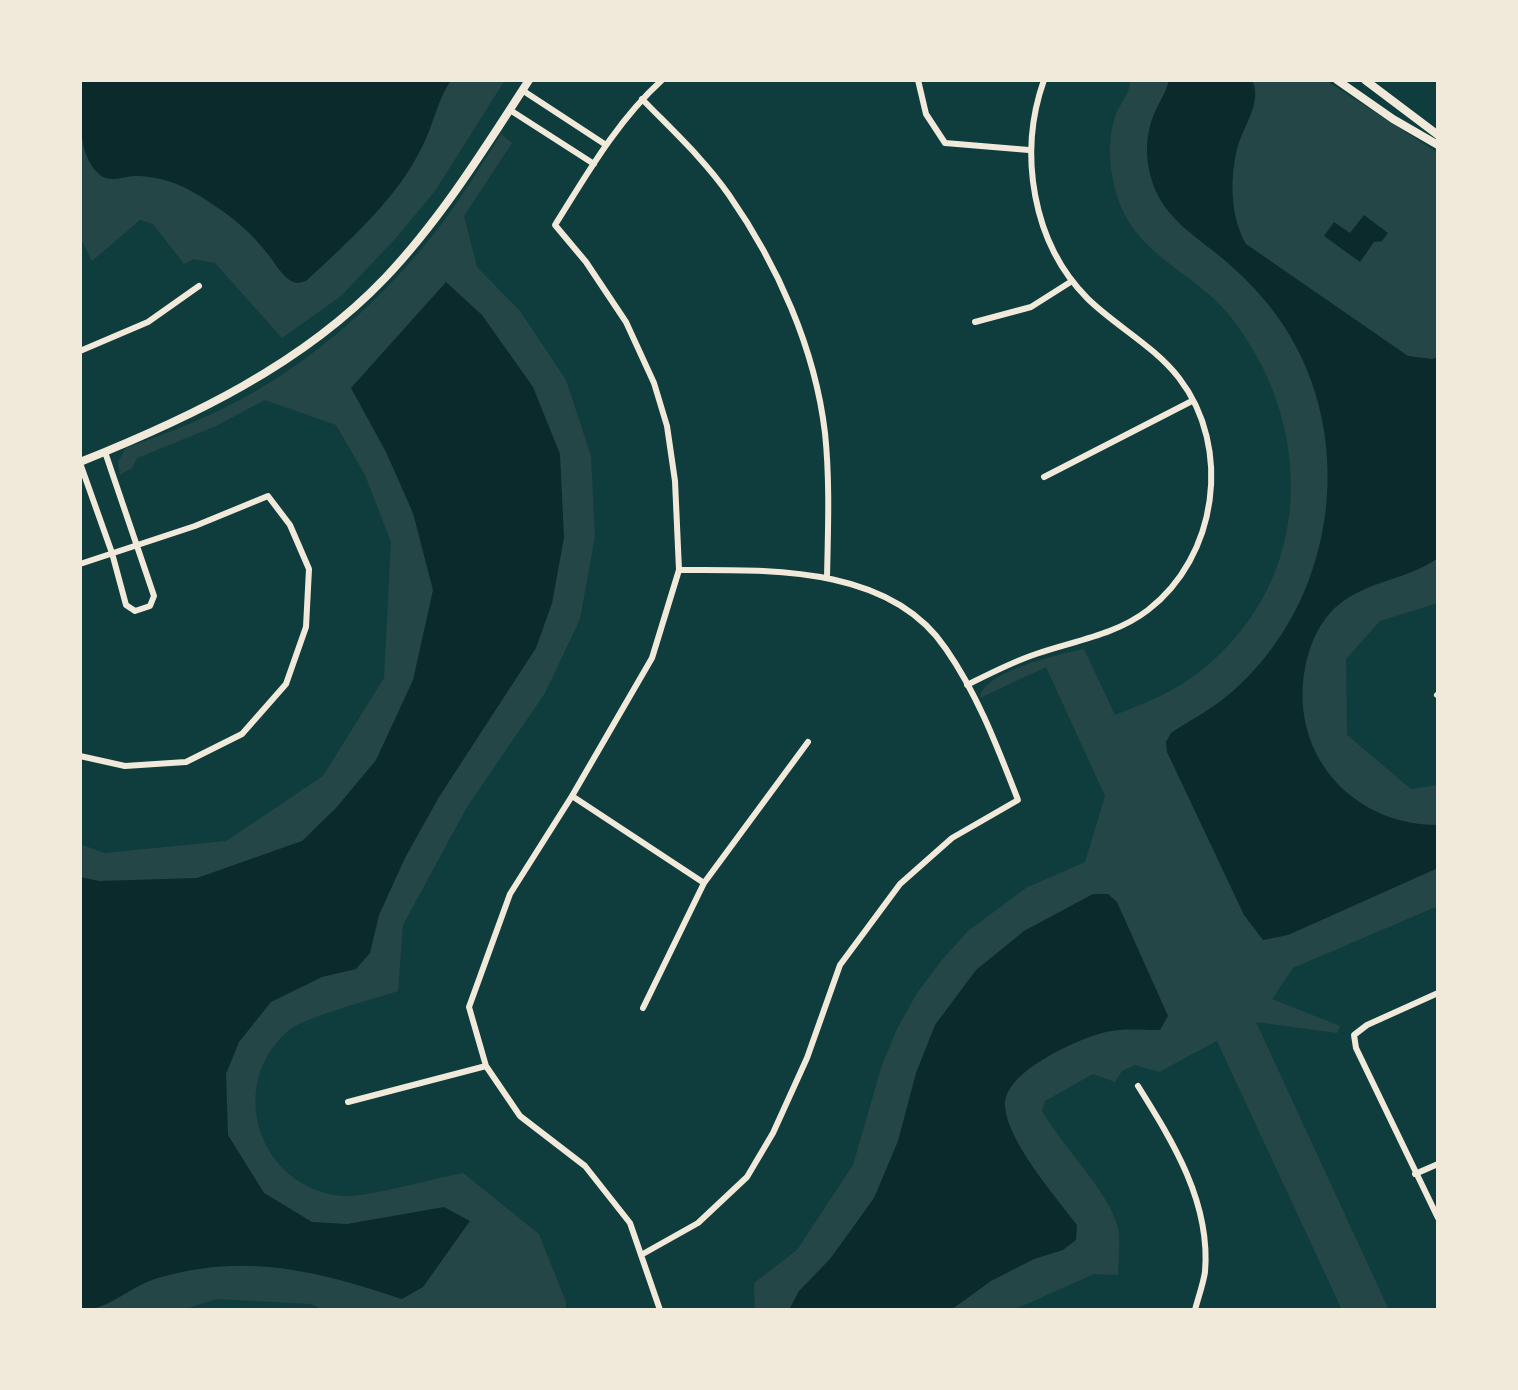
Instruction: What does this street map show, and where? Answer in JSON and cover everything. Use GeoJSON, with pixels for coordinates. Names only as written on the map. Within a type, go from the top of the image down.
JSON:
{"type":"FeatureCollection","features":[{"type":"Feature","properties":{"kind":"street"},"geometry":{"type":"LineString","coordinates":[[105,452],[154,596],[150,606],[135,612],[126,605],[80,462],[204,409],[310,345],[346,316],[416,243],[529,80]]}},
{"type":"Feature","properties":{"kind":"street"},"geometry":{"type":"LineString","coordinates":[[660,1310],[630,1223],[585,1166],[520,1116],[486,1066],[469,1007],[510,894],[652,658],[679,570],[675,481],[667,426],[654,383],[626,322],[586,262],[555,225],[606,145],[642,98],[662,80]]}},
{"type":"Feature","properties":{"kind":"street"},"geometry":{"type":"LineString","coordinates":[[918,80],[926,114],[945,142],[1030,150]]}},
{"type":"Feature","properties":{"kind":"street"},"geometry":{"type":"LineString","coordinates":[[966,685],[1027,657],[1118,627],[1146,612],[1178,578],[1201,538],[1211,485],[1211,456],[1192,401],[1180,380],[1160,358],[1089,300],[1072,281],[1052,247],[1036,198],[1030,150],[1032,117],[1044,80]]}},
{"type":"Feature","properties":{"kind":"street"},"geometry":{"type":"LineString","coordinates":[[1337,80],[1392,119],[1438,145]]}},
{"type":"Feature","properties":{"kind":"street"},"geometry":{"type":"LineString","coordinates":[[1365,80],[1438,134]]}},
{"type":"Feature","properties":{"kind":"street"},"geometry":{"type":"LineString","coordinates":[[522,90],[606,145]]}},
{"type":"Feature","properties":{"kind":"street"},"geometry":{"type":"LineString","coordinates":[[642,98],[702,160],[728,194],[758,240],[796,318],[824,430],[829,490],[827,578]]}},
{"type":"Feature","properties":{"kind":"street"},"geometry":{"type":"LineString","coordinates":[[510,110],[594,164]]}},
{"type":"Feature","properties":{"kind":"street"},"geometry":{"type":"LineString","coordinates":[[975,322],[1031,307],[1072,281]]}},
{"type":"Feature","properties":{"kind":"street"},"geometry":{"type":"LineString","coordinates":[[80,352],[148,322],[200,286]]}},
{"type":"Feature","properties":{"kind":"street"},"geometry":{"type":"LineString","coordinates":[[1044,478],[1192,401]]}},
{"type":"Feature","properties":{"kind":"street"},"geometry":{"type":"LineString","coordinates":[[80,564],[268,496],[290,525],[309,568],[306,627],[286,684],[242,734],[186,762],[125,766],[80,756]]}},
{"type":"Feature","properties":{"kind":"street"},"geometry":{"type":"LineString","coordinates":[[641,1254],[698,1223],[747,1177],[773,1133],[807,1058],[840,965],[900,884],[952,838],[1018,800],[990,731],[946,648],[912,613],[869,590],[827,578],[679,570]]}},
{"type":"Feature","properties":{"kind":"street"},"geometry":{"type":"LineString","coordinates":[[643,1008],[704,883],[808,742]]}},
{"type":"Feature","properties":{"kind":"street"},"geometry":{"type":"LineString","coordinates":[[572,796],[704,883]]}},
{"type":"Feature","properties":{"kind":"street"},"geometry":{"type":"LineString","coordinates":[[1438,993],[1366,1025],[1354,1036],[1356,1048],[1438,1218]]}},
{"type":"Feature","properties":{"kind":"street"},"geometry":{"type":"LineString","coordinates":[[348,1102],[486,1066]]}},
{"type":"Feature","properties":{"kind":"street"},"geometry":{"type":"LineString","coordinates":[[1138,1086],[1188,1172],[1198,1210],[1205,1273],[1195,1310]]}},
{"type":"Feature","properties":{"kind":"street"},"geometry":{"type":"LineString","coordinates":[[1415,1174],[1438,1164]]}},
{"type":"Feature","properties":{"kind":"shaded area"},"geometry":{"type":"Polygon","coordinates":[[[80,80],[505,80],[435,191],[395,239],[341,296],[282,338],[215,263],[194,259],[184,264],[153,224],[140,220],[92,261],[80,237],[80,80]]]}},
{"type":"Feature","properties":{"kind":"shaded area"},"geometry":{"type":"Polygon","coordinates":[[[80,80],[451,80],[423,145],[400,183],[355,235],[306,281],[298,283],[284,275],[239,224],[192,191],[149,177],[114,179],[100,175],[83,144],[80,80]]]}},
{"type":"Feature","properties":{"kind":"shaded area"},"geometry":{"type":"Polygon","coordinates":[[[1130,80],[1325,80],[1438,153],[1438,603],[1380,621],[1346,659],[1347,735],[1411,789],[1438,785],[1438,906],[1293,968],[1272,999],[1340,1026],[1337,1033],[1256,1022],[1389,1310],[1342,1310],[1217,1041],[1159,1072],[1135,1065],[1122,1071],[1115,1082],[1093,1074],[1045,1101],[1042,1111],[1116,1220],[1118,1275],[1094,1274],[1013,1310],[755,1310],[754,1283],[797,1250],[853,1165],[882,1065],[917,993],[968,931],[1026,888],[1085,862],[1105,796],[1046,667],[980,698],[984,688],[1024,665],[1084,649],[1115,715],[1160,696],[1202,670],[1239,633],[1266,592],[1283,547],[1291,500],[1289,452],[1278,404],[1258,359],[1217,302],[1145,242],[1119,200],[1110,163],[1111,138],[1130,80]]]}},
{"type":"Feature","properties":{"kind":"shaded area"},"geometry":{"type":"Polygon","coordinates":[[[1169,80],[1252,80],[1254,105],[1237,149],[1233,173],[1234,210],[1246,244],[1408,356],[1438,357],[1438,558],[1354,594],[1330,613],[1309,653],[1303,699],[1307,729],[1317,755],[1333,779],[1379,813],[1407,822],[1438,825],[1438,868],[1288,935],[1263,940],[1244,915],[1167,752],[1166,742],[1171,733],[1233,691],[1269,652],[1297,608],[1316,560],[1326,509],[1327,457],[1319,406],[1301,357],[1274,312],[1236,270],[1181,224],[1157,194],[1148,164],[1148,139],[1169,80]]]}},
{"type":"Feature","properties":{"kind":"shaded area"},"geometry":{"type":"Polygon","coordinates":[[[501,134],[512,143],[464,216],[477,267],[520,311],[566,380],[591,456],[595,536],[580,619],[545,693],[467,807],[403,925],[398,991],[324,1014],[289,1030],[269,1052],[258,1078],[255,1104],[260,1130],[271,1154],[289,1174],[313,1189],[353,1196],[463,1173],[539,1234],[566,1310],[323,1310],[311,1304],[217,1299],[182,1310],[80,1310],[80,844],[104,853],[226,841],[323,776],[384,678],[391,542],[365,475],[336,425],[265,400],[216,426],[137,458],[132,468],[120,475],[118,462],[126,448],[240,400],[338,333],[422,248],[501,134]]]}},
{"type":"Feature","properties":{"kind":"shaded area"},"geometry":{"type":"Polygon","coordinates":[[[1364,215],[1388,233],[1382,241],[1374,242],[1360,262],[1324,236],[1334,222],[1350,233],[1364,215]]]}},
{"type":"Feature","properties":{"kind":"shaded area"},"geometry":{"type":"Polygon","coordinates":[[[446,282],[482,315],[533,387],[560,454],[564,538],[552,603],[536,648],[439,797],[405,858],[379,915],[370,953],[356,969],[322,977],[271,1002],[239,1042],[226,1074],[228,1135],[264,1193],[312,1222],[347,1224],[444,1207],[470,1221],[423,1287],[402,1299],[311,1273],[221,1266],[158,1278],[111,1302],[80,1310],[80,877],[99,881],[197,878],[302,841],[376,760],[413,680],[433,590],[413,513],[351,388],[446,282]]]}},
{"type":"Feature","properties":{"kind":"shaded area"},"geometry":{"type":"Polygon","coordinates":[[[1093,894],[1108,894],[1117,902],[1168,1016],[1160,1030],[1106,1032],[1061,1050],[1028,1069],[1008,1093],[1005,1106],[1014,1135],[1077,1225],[1076,1240],[1063,1250],[1034,1259],[991,1281],[951,1310],[789,1310],[799,1291],[830,1259],[874,1198],[898,1141],[916,1073],[935,1025],[976,970],[1024,931],[1093,894]]]}}]}
